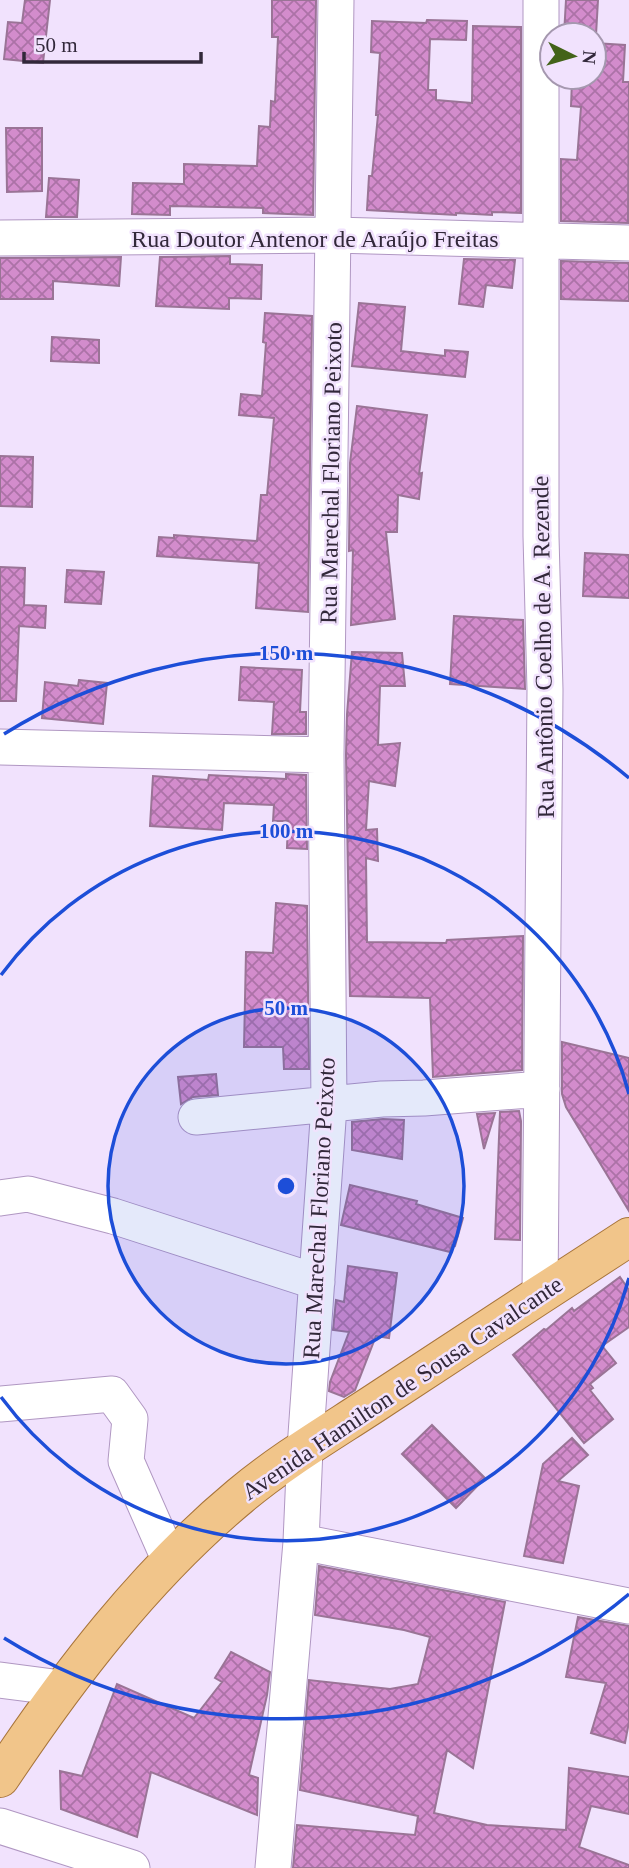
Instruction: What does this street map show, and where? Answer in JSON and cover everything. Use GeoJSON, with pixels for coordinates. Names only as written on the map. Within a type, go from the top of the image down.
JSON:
{"type":"FeatureCollection","features":[{"type":"Feature","properties":{"kind":"main road","name":"Avenida Hamilton de Sousa Cavalcante"},"geometry":{"type":"LineString","coordinates":[[0,1779],[61,1688],[170,1561],[241,1495],[305,1449],[629,1237]]}},
{"type":"Feature","properties":{"kind":"street","name":"Rua Marechal Floriano Peixoto"},"geometry":{"type":"LineString","coordinates":[[273,1868],[301,1542],[329,1105],[326,755],[336,0]]}},
{"type":"Feature","properties":{"kind":"street","name":"Rua Antônio Coelho de A. Rezende"},"geometry":{"type":"LineString","coordinates":[[540,1295],[545,690],[541,536],[541,0]]}},
{"type":"Feature","properties":{"kind":"street","name":"Rua Doutor Antenor de Araújo Freitas"},"geometry":{"type":"LineString","coordinates":[[0,238],[334,235],[629,243]]}},
{"type":"Feature","properties":{"kind":"street"},"geometry":{"type":"LineString","coordinates":[[0,747],[326,755]]}},
{"type":"Feature","properties":{"kind":"street"},"geometry":{"type":"LineString","coordinates":[[196,1117],[382,1099],[542,1088]]}},
{"type":"Feature","properties":{"kind":"street"},"geometry":{"type":"LineString","coordinates":[[0,1198],[28,1194],[113,1216],[317,1282]]}},
{"type":"Feature","properties":{"kind":"street"},"geometry":{"type":"LineString","coordinates":[[0,1404],[112,1394],[130,1419],[126,1461],[170,1561]]}},
{"type":"Feature","properties":{"kind":"street"},"geometry":{"type":"LineString","coordinates":[[301,1542],[629,1606]]}},
{"type":"Feature","properties":{"kind":"street"},"geometry":{"type":"LineString","coordinates":[[0,1679],[61,1688]]}},
{"type":"Feature","properties":{"kind":"street"},"geometry":{"type":"LineString","coordinates":[[0,1826],[132,1868]]}},
{"type":"Feature","properties":{"kind":"building"},"geometry":{"type":"Polygon","coordinates":[[[25,0],[50,0],[43,63],[4,59],[8,22],[22,23],[25,0]]]}},
{"type":"Feature","properties":{"kind":"building"},"geometry":{"type":"Polygon","coordinates":[[[272,0],[316,0],[313,215],[263,213],[263,208],[170,206],[170,215],[132,214],[133,183],[184,184],[184,164],[257,166],[259,126],[270,127],[271,101],[275,102],[278,37],[272,37],[272,0]]]}},
{"type":"Feature","properties":{"kind":"building"},"geometry":{"type":"Polygon","coordinates":[[[566,0],[598,0],[597,21],[565,21],[566,0]]]}},
{"type":"Feature","properties":{"kind":"building"},"geometry":{"type":"Polygon","coordinates":[[[427,20],[467,21],[466,40],[430,39],[428,90],[436,90],[436,100],[472,103],[473,26],[521,27],[521,213],[456,215],[367,210],[378,115],[380,53],[371,52],[372,21],[426,23],[427,20]]]}},
{"type":"Feature","properties":{"kind":"building"},"geometry":{"type":"Polygon","coordinates":[[[608,44],[625,45],[623,82],[629,82],[628,223],[561,221],[561,159],[577,160],[581,107],[571,106],[572,91],[608,91],[608,44]]]}},
{"type":"Feature","properties":{"kind":"building"},"geometry":{"type":"Polygon","coordinates":[[[6,128],[42,128],[42,191],[7,192],[6,128]]]}},
{"type":"Feature","properties":{"kind":"building"},"geometry":{"type":"Polygon","coordinates":[[[49,178],[79,180],[77,217],[46,217],[49,178]]]}},
{"type":"Feature","properties":{"kind":"building"},"geometry":{"type":"Polygon","coordinates":[[[230,256],[230,264],[262,265],[261,299],[229,298],[229,309],[156,306],[160,257],[230,256]]]}},
{"type":"Feature","properties":{"kind":"building"},"geometry":{"type":"Polygon","coordinates":[[[121,257],[119,286],[53,281],[53,299],[0,299],[0,258],[121,257]]]}},
{"type":"Feature","properties":{"kind":"building"},"geometry":{"type":"Polygon","coordinates":[[[464,259],[515,260],[512,288],[486,285],[483,307],[459,304],[464,259]]]}},
{"type":"Feature","properties":{"kind":"building"},"geometry":{"type":"Polygon","coordinates":[[[561,261],[629,263],[629,301],[561,299],[561,261]]]}},
{"type":"Feature","properties":{"kind":"building"},"geometry":{"type":"Polygon","coordinates":[[[359,303],[405,307],[401,351],[445,356],[445,350],[468,352],[465,377],[352,366],[359,303]]]}},
{"type":"Feature","properties":{"kind":"building"},"geometry":{"type":"Polygon","coordinates":[[[265,313],[312,316],[308,612],[256,608],[259,563],[157,556],[159,537],[174,538],[174,535],[257,541],[261,495],[267,495],[274,418],[239,415],[241,394],[262,396],[265,313]]]}},
{"type":"Feature","properties":{"kind":"building"},"geometry":{"type":"Polygon","coordinates":[[[52,337],[99,340],[99,363],[51,361],[52,337]]]}},
{"type":"Feature","properties":{"kind":"building"},"geometry":{"type":"Polygon","coordinates":[[[357,406],[427,415],[419,474],[422,473],[419,499],[398,495],[397,532],[386,532],[395,619],[351,625],[353,550],[349,551],[350,463],[357,406]]]}},
{"type":"Feature","properties":{"kind":"building"},"geometry":{"type":"Polygon","coordinates":[[[0,456],[33,457],[32,507],[0,506],[0,456]]]}},
{"type":"Feature","properties":{"kind":"building"},"geometry":{"type":"Polygon","coordinates":[[[585,553],[629,555],[629,598],[583,596],[585,553]]]}},
{"type":"Feature","properties":{"kind":"building"},"geometry":{"type":"Polygon","coordinates":[[[0,567],[25,568],[24,605],[46,606],[45,628],[19,626],[16,701],[0,701],[0,567]]]}},
{"type":"Feature","properties":{"kind":"building"},"geometry":{"type":"Polygon","coordinates":[[[67,570],[104,572],[101,604],[65,602],[67,570]]]}},
{"type":"Feature","properties":{"kind":"building"},"geometry":{"type":"Polygon","coordinates":[[[454,616],[523,620],[525,689],[450,684],[454,616]]]}},
{"type":"Feature","properties":{"kind":"building"},"geometry":{"type":"Polygon","coordinates":[[[352,652],[402,653],[405,686],[380,686],[378,745],[400,743],[395,786],[369,781],[366,830],[377,829],[378,861],[366,858],[367,942],[446,943],[447,940],[523,936],[522,1070],[433,1077],[430,998],[350,996],[346,755],[352,652]]]}},
{"type":"Feature","properties":{"kind":"building"},"geometry":{"type":"Polygon","coordinates":[[[241,667],[302,670],[300,712],[306,712],[306,734],[272,734],[274,702],[239,700],[241,667]]]}},
{"type":"Feature","properties":{"kind":"building"},"geometry":{"type":"Polygon","coordinates":[[[79,680],[107,683],[103,724],[42,718],[45,682],[78,686],[79,680]]]}},
{"type":"Feature","properties":{"kind":"building"},"geometry":{"type":"Polygon","coordinates":[[[286,774],[306,775],[307,849],[287,848],[288,821],[273,821],[274,805],[224,803],[222,830],[150,826],[153,776],[208,780],[209,775],[286,779],[286,774]]]}},
{"type":"Feature","properties":{"kind":"building"},"geometry":{"type":"Polygon","coordinates":[[[276,903],[307,906],[309,1069],[284,1069],[283,1047],[244,1047],[246,952],[273,953],[276,903]]]}},
{"type":"Feature","properties":{"kind":"building"},"geometry":{"type":"Polygon","coordinates":[[[562,1042],[629,1058],[629,1211],[566,1107],[562,1094],[562,1042]]]}},
{"type":"Feature","properties":{"kind":"building"},"geometry":{"type":"Polygon","coordinates":[[[216,1074],[218,1095],[193,1097],[181,1104],[178,1077],[216,1074]]]}},
{"type":"Feature","properties":{"kind":"building"},"geometry":{"type":"Polygon","coordinates":[[[519,1111],[520,1240],[495,1239],[500,1112],[519,1111]]]}},
{"type":"Feature","properties":{"kind":"building"},"geometry":{"type":"Polygon","coordinates":[[[495,1113],[484,1149],[477,1114],[495,1113]]]}},
{"type":"Feature","properties":{"kind":"building"},"geometry":{"type":"Polygon","coordinates":[[[404,1120],[402,1159],[352,1150],[352,1122],[404,1120]]]}},
{"type":"Feature","properties":{"kind":"building"},"geometry":{"type":"Polygon","coordinates":[[[350,1185],[417,1201],[416,1204],[463,1218],[455,1246],[452,1245],[450,1252],[341,1225],[350,1185]]]}},
{"type":"Feature","properties":{"kind":"building"},"geometry":{"type":"Polygon","coordinates":[[[348,1266],[397,1273],[389,1338],[376,1336],[355,1390],[344,1397],[329,1391],[349,1332],[333,1330],[336,1300],[344,1302],[348,1266]]]}},
{"type":"Feature","properties":{"kind":"building"},"geometry":{"type":"Polygon","coordinates":[[[620,1277],[629,1290],[629,1327],[602,1346],[616,1363],[590,1384],[593,1388],[590,1390],[613,1419],[584,1443],[513,1355],[572,1308],[574,1311],[620,1277]]]}},
{"type":"Feature","properties":{"kind":"building"},"geometry":{"type":"Polygon","coordinates":[[[432,1425],[485,1478],[456,1508],[402,1454],[432,1425]]]}},
{"type":"Feature","properties":{"kind":"building"},"geometry":{"type":"Polygon","coordinates":[[[572,1438],[588,1455],[558,1481],[579,1486],[563,1563],[524,1556],[543,1464],[572,1438]]]}},
{"type":"Feature","properties":{"kind":"building"},"geometry":{"type":"Polygon","coordinates":[[[319,1566],[505,1602],[473,1768],[447,1750],[434,1813],[487,1825],[566,1830],[569,1768],[629,1777],[629,1814],[591,1806],[579,1847],[629,1865],[629,1868],[293,1868],[297,1825],[415,1835],[418,1816],[300,1790],[309,1680],[390,1689],[418,1684],[430,1637],[315,1615],[319,1566]]]}},
{"type":"Feature","properties":{"kind":"building"},"geometry":{"type":"Polygon","coordinates":[[[578,1617],[629,1626],[629,1722],[625,1743],[591,1733],[606,1683],[566,1677],[578,1617]]]}},
{"type":"Feature","properties":{"kind":"building"},"geometry":{"type":"Polygon","coordinates":[[[231,1652],[270,1672],[249,1775],[258,1778],[257,1815],[151,1772],[137,1837],[61,1809],[60,1771],[82,1776],[117,1684],[194,1718],[222,1682],[215,1678],[231,1652]]]}}]}
